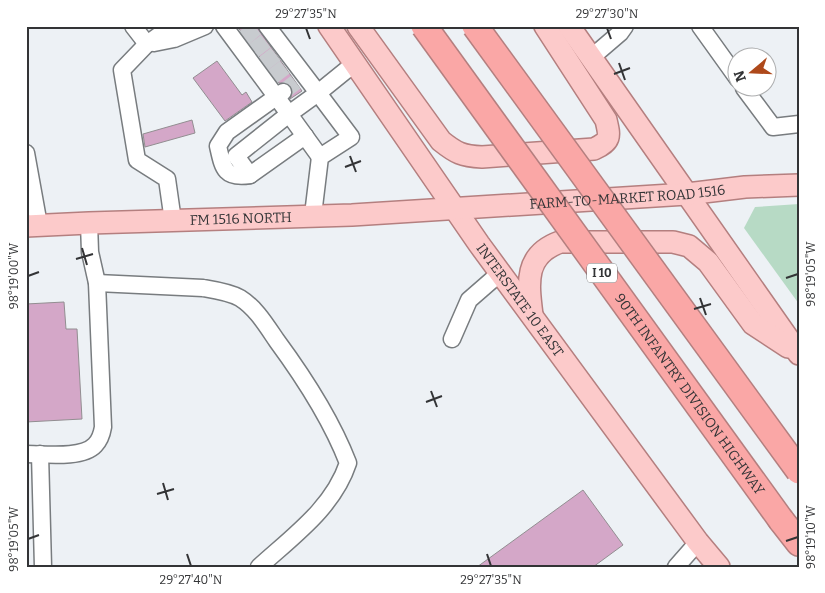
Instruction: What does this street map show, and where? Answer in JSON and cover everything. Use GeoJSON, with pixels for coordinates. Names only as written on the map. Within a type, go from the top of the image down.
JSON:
{"type":"FeatureCollection","features":[{"type":"Feature","properties":{"kind":"highway","name":"90TH INFANTRY DIVISION HIGHWAY"},"geometry":{"type":"LineString","coordinates":[[424,26],[799,543]]}},
{"type":"Feature","properties":{"kind":"highway"},"geometry":{"type":"LineString","coordinates":[[475,26],[799,472]]}},
{"type":"Feature","properties":{"kind":"main road","name":"INTERSTATE 10 EAST"},"geometry":{"type":"LineString","coordinates":[[329,26],[500,273],[698,542],[719,567]]}},
{"type":"Feature","properties":{"kind":"main road"},"geometry":{"type":"LineString","coordinates":[[358,26],[441,141],[454,152],[465,156],[482,157],[594,149],[605,144],[610,134],[606,120],[545,26]]}},
{"type":"Feature","properties":{"kind":"main road"},"geometry":{"type":"LineString","coordinates":[[570,26],[798,354]]}},
{"type":"Feature","properties":{"kind":"main road","name":"FARM-TO-MARKET ROAD 1516"},"geometry":{"type":"LineString","coordinates":[[456,209],[687,194],[745,186],[799,184]]}},
{"type":"Feature","properties":{"kind":"main road","name":"FM 1516 NORTH"},"geometry":{"type":"LineString","coordinates":[[33,226],[456,209]]}},
{"type":"Feature","properties":{"kind":"main road"},"geometry":{"type":"LineString","coordinates":[[532,317],[529,286],[530,271],[537,258],[548,246],[560,242],[672,242],[689,246],[708,262],[753,324],[798,354]]}},
{"type":"Feature","properties":{"kind":"street"},"geometry":{"type":"LineString","coordinates":[[133,26],[147,44]]}},
{"type":"Feature","properties":{"kind":"street"},"geometry":{"type":"LineString","coordinates":[[172,26],[147,44],[122,70],[137,160],[167,179],[172,221]]}},
{"type":"Feature","properties":{"kind":"street"},"geometry":{"type":"LineString","coordinates":[[147,44],[174,39],[205,26]]}},
{"type":"Feature","properties":{"kind":"street"},"geometry":{"type":"LineString","coordinates":[[224,26],[264,51],[290,86],[289,114],[320,157],[313,215]]}},
{"type":"Feature","properties":{"kind":"street"},"geometry":{"type":"LineString","coordinates":[[592,57],[620,33],[625,26]]}},
{"type":"Feature","properties":{"kind":"street"},"geometry":{"type":"LineString","coordinates":[[700,26],[728,65]]}},
{"type":"Feature","properties":{"kind":"street"},"geometry":{"type":"LineString","coordinates":[[264,51],[290,86],[318,93],[351,137],[320,157]]}},
{"type":"Feature","properties":{"kind":"street"},"geometry":{"type":"LineString","coordinates":[[250,175],[236,156],[355,63]]}},
{"type":"Feature","properties":{"kind":"street"},"geometry":{"type":"LineString","coordinates":[[290,86],[227,132],[218,146],[222,163],[227,172],[238,177],[250,175],[305,136]]}},
{"type":"Feature","properties":{"kind":"street"},"geometry":{"type":"LineString","coordinates":[[751,98],[772,127],[799,124]]}},
{"type":"Feature","properties":{"kind":"street"},"geometry":{"type":"LineString","coordinates":[[26,153],[33,226]]}},
{"type":"Feature","properties":{"kind":"street"},"geometry":{"type":"LineString","coordinates":[[43,567],[33,454],[74,454],[88,450],[95,445],[104,427],[96,283],[90,252],[89,223]]}},
{"type":"Feature","properties":{"kind":"street"},"geometry":{"type":"LineString","coordinates":[[452,339],[469,300],[500,273]]}},
{"type":"Feature","properties":{"kind":"street"},"geometry":{"type":"LineString","coordinates":[[96,283],[203,288],[220,291],[239,298],[258,313],[289,357],[338,438],[348,463],[342,480],[325,506],[259,567]]}},
{"type":"Feature","properties":{"kind":"street"},"geometry":{"type":"LineString","coordinates":[[676,567],[698,542]]}},
{"type":"Feature","properties":{"kind":"green space"},"geometry":{"type":"Polygon","coordinates":[[[799,204],[799,304],[744,228],[755,207],[799,204]]]}},
{"type":"Feature","properties":{"kind":"building"},"geometry":{"type":"Polygon","coordinates":[[[237,26],[256,26],[302,91],[290,99],[293,92],[291,86],[287,83],[279,83],[237,26]]]}},
{"type":"Feature","properties":{"kind":"building"},"geometry":{"type":"Polygon","coordinates":[[[217,61],[242,95],[246,92],[252,102],[225,121],[193,78],[217,61]]]}},
{"type":"Feature","properties":{"kind":"building"},"geometry":{"type":"Polygon","coordinates":[[[192,120],[195,133],[145,147],[143,134],[192,120]]]}},
{"type":"Feature","properties":{"kind":"building"},"geometry":{"type":"Polygon","coordinates":[[[64,302],[66,329],[77,329],[82,419],[26,422],[26,304],[64,302]]]}},
{"type":"Feature","properties":{"kind":"building"},"geometry":{"type":"Polygon","coordinates":[[[583,490],[623,545],[593,567],[477,567],[583,490]]]}},
{"type":"Feature","properties":{"kind":"tunnel"},"geometry":{"type":"LineString","coordinates":[[244,38],[256,28]]}},
{"type":"Feature","properties":{"kind":"tunnel"},"geometry":{"type":"LineString","coordinates":[[253,51],[266,41]]}},
{"type":"Feature","properties":{"kind":"tunnel"},"geometry":{"type":"LineString","coordinates":[[263,64],[276,54]]}},
{"type":"Feature","properties":{"kind":"tunnel"},"geometry":{"type":"LineString","coordinates":[[272,77],[285,67]]}},
{"type":"Feature","properties":{"kind":"tunnel"},"geometry":{"type":"LineString","coordinates":[[283,92],[296,82]]}}]}
